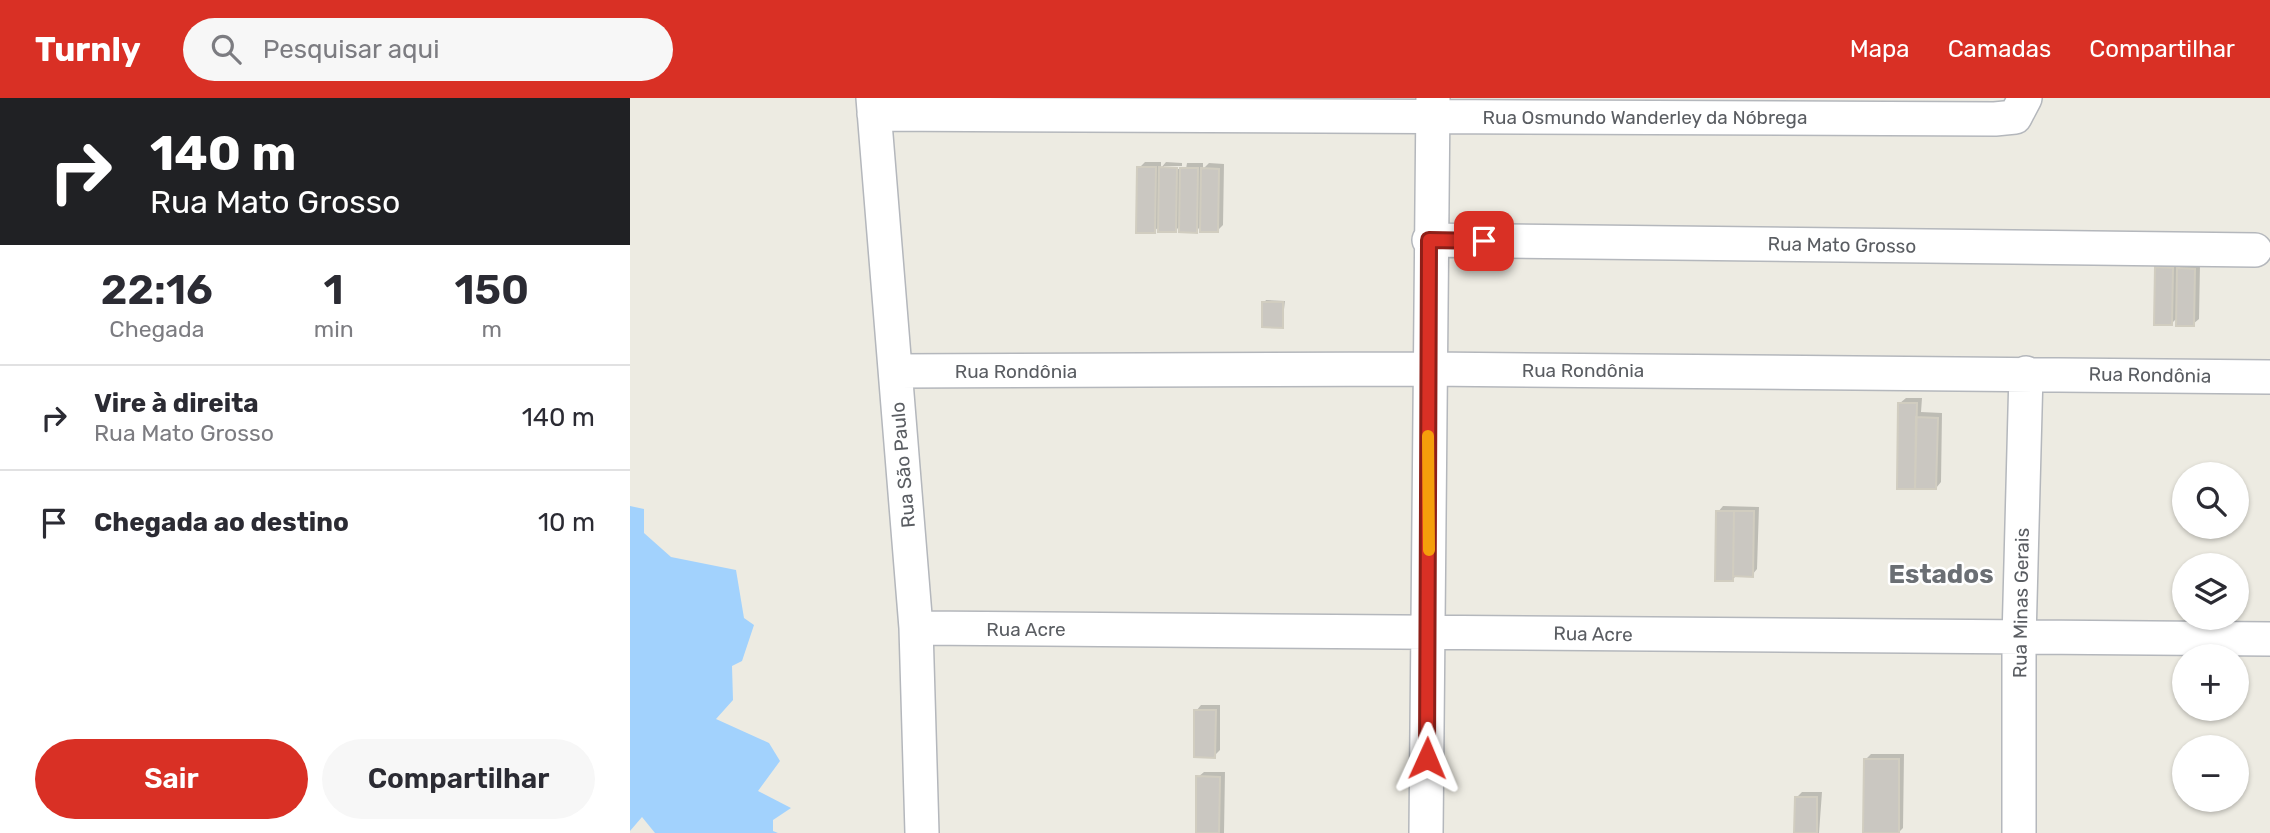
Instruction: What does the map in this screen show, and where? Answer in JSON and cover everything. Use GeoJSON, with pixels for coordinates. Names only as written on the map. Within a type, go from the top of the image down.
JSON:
{"type":"FeatureCollection","features":[{"type":"Feature","properties":{"kind":"street","name":"Rua Osmundo Wanderley da Nóbrega"},"geometry":{"type":"LineString","coordinates":[[873,106],[1433,106],[1996,119],[2015,117],[2025,98]]}},
{"type":"Feature","properties":{"kind":"street","name":"Rua São Paulo"},"geometry":{"type":"LineString","coordinates":[[873,106],[916,628],[922,833]]}},
{"type":"Feature","properties":{"kind":"street"},"geometry":{"type":"LineString","coordinates":[[1426,833],[1429,240],[1433,106]]}},
{"type":"Feature","properties":{"kind":"street","name":"Rua Mato Grosso"},"geometry":{"type":"LineString","coordinates":[[1429,240],[2255,250]]}},
{"type":"Feature","properties":{"kind":"street","name":"Rua Rondônia"},"geometry":{"type":"LineString","coordinates":[[896,371],[1428,369],[2270,377]]}},
{"type":"Feature","properties":{"kind":"street","name":"Rua Minas Gerais"},"geometry":{"type":"LineString","coordinates":[[2019,833],[2019,639],[2026,373]]}},
{"type":"Feature","properties":{"kind":"street","name":"Rua Acre"},"geometry":{"type":"LineString","coordinates":[[916,628],[2270,639]]}},
{"type":"Feature","properties":{"kind":"water"},"geometry":{"type":"Polygon","coordinates":[[[630,506],[644,509],[644,533],[671,557],[736,570],[744,618],[754,625],[742,661],[732,666],[733,700],[716,719],[769,743],[780,761],[758,791],[791,808],[773,820],[773,831],[778,833],[655,833],[642,817],[630,831],[630,506]]]}},
{"type":"Feature","properties":{"kind":"building"},"geometry":{"type":"Polygon","coordinates":[[[1137,167],[1156,167],[1155,233],[1136,233],[1137,167]]]}},
{"type":"Feature","properties":{"kind":"building"},"geometry":{"type":"Polygon","coordinates":[[[1159,167],[1177,168],[1176,232],[1158,232],[1159,167]]]}},
{"type":"Feature","properties":{"kind":"building"},"geometry":{"type":"Polygon","coordinates":[[[1180,168],[1198,168],[1197,233],[1179,232],[1180,168]]]}},
{"type":"Feature","properties":{"kind":"building"},"geometry":{"type":"Polygon","coordinates":[[[1201,168],[1219,169],[1218,232],[1200,232],[1201,168]]]}},
{"type":"Feature","properties":{"kind":"building"},"geometry":{"type":"Polygon","coordinates":[[[2155,267],[2173,268],[2172,325],[2154,325],[2155,267]]]}},
{"type":"Feature","properties":{"kind":"building"},"geometry":{"type":"Polygon","coordinates":[[[2177,268],[2195,269],[2194,326],[2176,326],[2177,268]]]}},
{"type":"Feature","properties":{"kind":"building"},"geometry":{"type":"Polygon","coordinates":[[[1262,302],[1283,302],[1283,328],[1262,327],[1262,302]]]}},
{"type":"Feature","properties":{"kind":"building"},"geometry":{"type":"Polygon","coordinates":[[[1898,403],[1917,403],[1915,489],[1897,489],[1898,403]]]}},
{"type":"Feature","properties":{"kind":"building"},"geometry":{"type":"Polygon","coordinates":[[[1916,417],[1938,418],[1936,489],[1915,489],[1916,417]]]}},
{"type":"Feature","properties":{"kind":"building"},"geometry":{"type":"Polygon","coordinates":[[[1716,511],[1734,511],[1733,581],[1715,581],[1716,511]]]}},
{"type":"Feature","properties":{"kind":"building"},"geometry":{"type":"Polygon","coordinates":[[[1734,511],[1754,511],[1753,577],[1733,576],[1734,511]]]}},
{"type":"Feature","properties":{"kind":"building"},"geometry":{"type":"Polygon","coordinates":[[[1194,710],[1216,710],[1215,758],[1194,757],[1194,710]]]}},
{"type":"Feature","properties":{"kind":"building"},"geometry":{"type":"Polygon","coordinates":[[[1864,759],[1899,759],[1899,833],[1863,833],[1864,759]]]}},
{"type":"Feature","properties":{"kind":"building"},"geometry":{"type":"Polygon","coordinates":[[[1196,776],[1220,777],[1219,833],[1196,833],[1196,776]]]}},
{"type":"Feature","properties":{"kind":"building"},"geometry":{"type":"Polygon","coordinates":[[[1795,797],[1817,797],[1817,833],[1794,833],[1795,797]]]}},
{"type":"Feature","properties":{"kind":"slow traffic"},"geometry":{"type":"LineString","coordinates":[[1428,436],[1429,550]]}},
{"type":"Feature","properties":{"kind":"district","name":"Estados"},"geometry":{"type":"Point","coordinates":[1941,574]}},
{"type":"Feature","properties":{"kind":"route"},"geometry":{"type":"LineString","coordinates":[[1427,758],[1429,240],[1484,241]]}}]}
